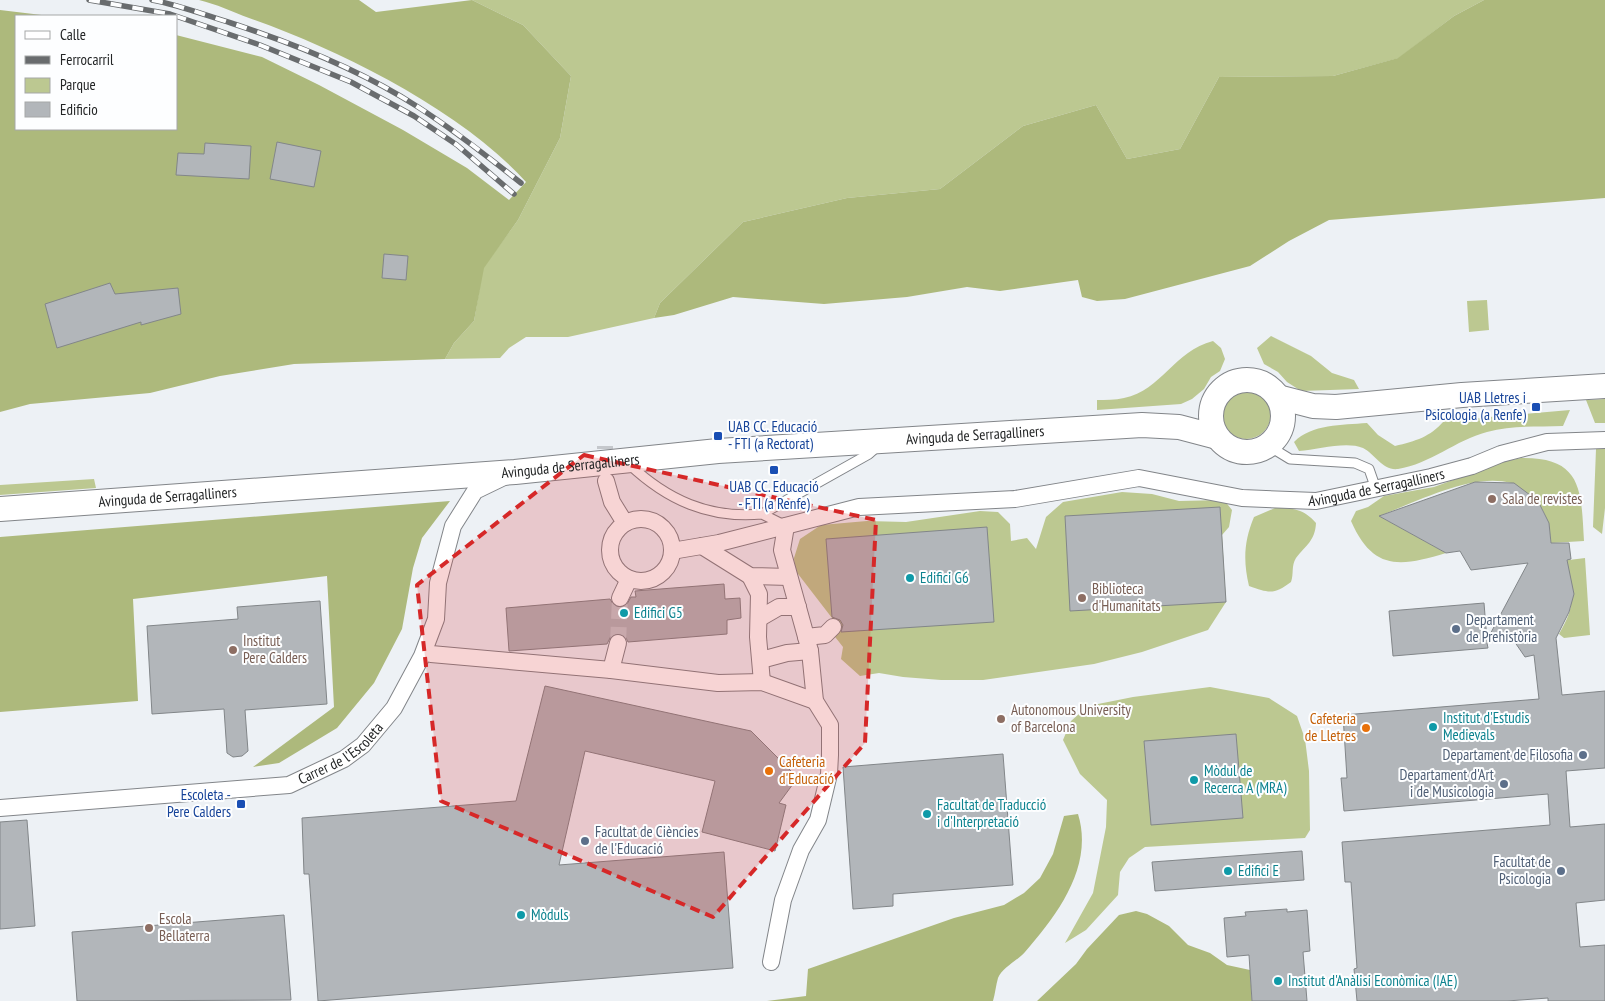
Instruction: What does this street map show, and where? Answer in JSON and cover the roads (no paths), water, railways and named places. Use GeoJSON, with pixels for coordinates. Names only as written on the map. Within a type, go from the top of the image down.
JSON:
{"type":"FeatureCollection","features":[{"type":"Feature","properties":{"kind":"street"},"geometry":{"type":"LineString","coordinates":[[1336,407],[1274,437],[1257,450],[1241,452],[1230,448],[1217,437],[1211,421],[1212,405],[1222,389],[1230,383],[1243,380],[1263,384],[1278,397],[1313,406],[1336,407],[1462,395],[1605,386]]}},
{"type":"Feature","properties":{"kind":"street"},"geometry":{"type":"LineString","coordinates":[[1274,437],[1283,414],[1278,397]]}},
{"type":"Feature","properties":{"kind":"street","name":"Avinguda de Serragalliners"},"geometry":{"type":"LineString","coordinates":[[1142,425],[1212,405]]}},
{"type":"Feature","properties":{"kind":"street","name":"Avinguda de Serragalliners"},"geometry":{"type":"LineString","coordinates":[[0,509],[515,472],[625,460],[886,440],[1142,425],[1179,427],[1217,437]]}},
{"type":"Feature","properties":{"kind":"street","name":"Avinguda de Serragalliners"},"geometry":{"type":"LineString","coordinates":[[672,551],[702,546],[859,507],[1015,499],[1139,478],[1262,500],[1316,501],[1431,478],[1472,466],[1500,454],[1547,442],[1605,440]]}},
{"type":"Feature","properties":{"kind":"street","name":"Carrer de l'Escoleta"},"geometry":{"type":"LineString","coordinates":[[0,808],[289,785],[344,759],[363,744],[394,708],[422,656],[436,619],[438,582],[453,526],[475,491],[515,472]]}},
{"type":"Feature","properties":{"kind":"street","name":"Avinguda de Serragalliners"},"geometry":{"type":"LineString","coordinates":[[606,481],[612,502],[625,524]]}},
{"type":"Feature","properties":{"kind":"street"},"geometry":{"type":"LineString","coordinates":[[643,519],[653,522],[667,533],[672,551],[670,560],[658,576],[639,581],[629,579],[614,566],[610,548],[618,530],[625,524],[643,519]]}},
{"type":"Feature","properties":{"kind":"street"},"geometry":{"type":"LineString","coordinates":[[771,962],[783,900],[801,850],[818,820],[829,774],[830,725],[815,701],[808,644],[782,550],[786,526]]}},
{"type":"Feature","properties":{"kind":"street"},"geometry":{"type":"LineString","coordinates":[[702,546],[750,576],[789,577]]}},
{"type":"Feature","properties":{"kind":"street"},"geometry":{"type":"LineString","coordinates":[[750,576],[759,594],[760,618],[758,637],[762,682]]}},
{"type":"Feature","properties":{"kind":"street"},"geometry":{"type":"LineString","coordinates":[[620,598],[629,579]]}},
{"type":"Feature","properties":{"kind":"street"},"geometry":{"type":"LineString","coordinates":[[760,618],[779,607],[798,607]]}},
{"type":"Feature","properties":{"kind":"street"},"geometry":{"type":"LineString","coordinates":[[761,660],[787,653],[808,644],[825,635],[832,627]]}},
{"type":"Feature","properties":{"kind":"street"},"geometry":{"type":"LineString","coordinates":[[611,670],[618,643]]}},
{"type":"Feature","properties":{"kind":"street"},"geometry":{"type":"LineString","coordinates":[[431,654],[611,670],[718,683],[762,682],[815,701]]}},
{"type":"Feature","properties":{"kind":"lane"},"geometry":{"type":"LineString","coordinates":[[1274,437],[1290,460],[1354,463],[1369,469],[1376,489]]}},
{"type":"Feature","properties":{"kind":"lane"},"geometry":{"type":"LineString","coordinates":[[625,460],[661,492],[686,503],[712,513],[762,514],[869,454],[886,440]]}},
{"type":"Feature","properties":{"kind":"lane"},"geometry":{"type":"LineString","coordinates":[[762,514],[786,526]]}},
{"type":"Feature","properties":{"kind":"tunnel"},"geometry":{"type":"LineString","coordinates":[[605,446],[605,473]]}},
{"type":"Feature","properties":{"kind":"tunnel"},"geometry":{"type":"LineString","coordinates":[[618,643],[620,598]]}},
{"type":"Feature","properties":{"kind":"railway"},"geometry":{"type":"LineString","coordinates":[[89,0],[173,15]]}},
{"type":"Feature","properties":{"kind":"railway"},"geometry":{"type":"LineString","coordinates":[[152,0],[182,7],[255,31],[327,59],[374,81],[431,116],[521,183]]}},
{"type":"Feature","properties":{"kind":"railway"},"geometry":{"type":"LineString","coordinates":[[178,17],[260,45],[351,82],[414,116],[457,145],[514,194]]}},
{"type":"Feature","properties":{"kind":"place","name":"UAB Lletres i Psicologia (a Renfe)"},"geometry":{"type":"Point","coordinates":[1536,407]}},
{"type":"Feature","properties":{"kind":"place","name":"UAB CC. Educació - FTI (a Rectorat)"},"geometry":{"type":"Point","coordinates":[718,436]}},
{"type":"Feature","properties":{"kind":"place","name":"UAB CC. Educació - FTI (a Renfe)"},"geometry":{"type":"Point","coordinates":[774,470]}},
{"type":"Feature","properties":{"kind":"place","name":"Sala de revistes"},"geometry":{"type":"Point","coordinates":[1492,499]}},
{"type":"Feature","properties":{"kind":"place","name":"Edifici G6"},"geometry":{"type":"Point","coordinates":[910,578]}},
{"type":"Feature","properties":{"kind":"place","name":"Biblioteca d'Humanitats"},"geometry":{"type":"Point","coordinates":[1082,598]}},
{"type":"Feature","properties":{"kind":"place","name":"Edifici G5"},"geometry":{"type":"Point","coordinates":[624,613]}},
{"type":"Feature","properties":{"kind":"place","name":"Departament de Prehistòria"},"geometry":{"type":"Point","coordinates":[1456,629]}},
{"type":"Feature","properties":{"kind":"place","name":"Institut Pere Calders"},"geometry":{"type":"Point","coordinates":[233,650]}},
{"type":"Feature","properties":{"kind":"place","name":"Autonomous University of Barcelona"},"geometry":{"type":"Point","coordinates":[1001,719]}},
{"type":"Feature","properties":{"kind":"place","name":"Institut d'Estudis Medievals"},"geometry":{"type":"Point","coordinates":[1433,727]}},
{"type":"Feature","properties":{"kind":"place","name":"Cafeteria de Lletres"},"geometry":{"type":"Point","coordinates":[1366,728]}},
{"type":"Feature","properties":{"kind":"place","name":"Departament de Filosofia"},"geometry":{"type":"Point","coordinates":[1583,755]}},
{"type":"Feature","properties":{"kind":"place","name":"Cafeteria d'Educació"},"geometry":{"type":"Point","coordinates":[769,771]}},
{"type":"Feature","properties":{"kind":"place","name":"Mòdul de Recerca A (MRA)"},"geometry":{"type":"Point","coordinates":[1194,780]}},
{"type":"Feature","properties":{"kind":"place","name":"Departament d'Art i de Musicologia"},"geometry":{"type":"Point","coordinates":[1504,784]}},
{"type":"Feature","properties":{"kind":"place","name":"Escoleta - Pere Calders"},"geometry":{"type":"Point","coordinates":[241,804]}},
{"type":"Feature","properties":{"kind":"place","name":"Facultat de Traducció i d'Interpretació"},"geometry":{"type":"Point","coordinates":[927,814]}},
{"type":"Feature","properties":{"kind":"place","name":"Facultat de Ciències de l'Educació"},"geometry":{"type":"Point","coordinates":[585,841]}},
{"type":"Feature","properties":{"kind":"place","name":"Edifici E"},"geometry":{"type":"Point","coordinates":[1228,871]}},
{"type":"Feature","properties":{"kind":"place","name":"Facultat de Psicologia"},"geometry":{"type":"Point","coordinates":[1561,871]}},
{"type":"Feature","properties":{"kind":"place","name":"Mòduls"},"geometry":{"type":"Point","coordinates":[521,915]}},
{"type":"Feature","properties":{"kind":"place","name":"Escola Bellaterra"},"geometry":{"type":"Point","coordinates":[149,928]}},
{"type":"Feature","properties":{"kind":"place","name":"Institut d'Anàlisi Econòmica (IAE)"},"geometry":{"type":"Point","coordinates":[1278,981]}}]}
